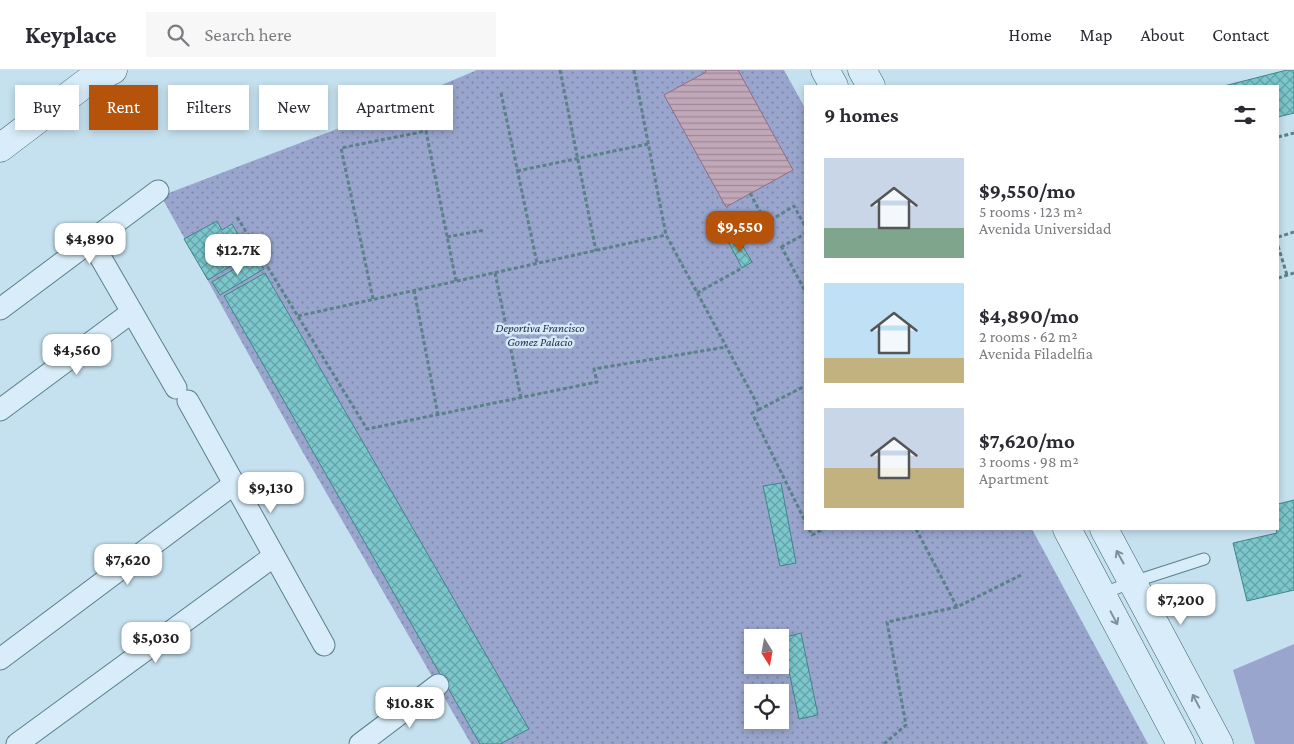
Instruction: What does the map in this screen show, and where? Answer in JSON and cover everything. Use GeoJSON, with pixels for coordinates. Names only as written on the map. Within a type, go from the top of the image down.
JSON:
{"type":"FeatureCollection","features":[{"type":"Feature","properties":{"kind":"street"},"geometry":{"type":"LineString","coordinates":[[0,148],[87,82],[113,70]]}},
{"type":"Feature","properties":{"kind":"street"},"geometry":{"type":"LineString","coordinates":[[825,70],[833,85]]}},
{"type":"Feature","properties":{"kind":"street"},"geometry":{"type":"LineString","coordinates":[[862,70],[870,85]]}},
{"type":"Feature","properties":{"kind":"street"},"geometry":{"type":"LineString","coordinates":[[0,309],[158,191]]}},
{"type":"Feature","properties":{"kind":"street"},"geometry":{"type":"LineString","coordinates":[[91,241],[234,484],[324,645]]}},
{"type":"Feature","properties":{"kind":"street"},"geometry":{"type":"LineString","coordinates":[[0,410],[132,312]]}},
{"type":"Feature","properties":{"kind":"street"},"geometry":{"type":"LineString","coordinates":[[0,659],[234,484]]}},
{"type":"Feature","properties":{"kind":"street"},"geometry":{"type":"LineString","coordinates":[[1067,530],[1181,744]]}},
{"type":"Feature","properties":{"kind":"street"},"geometry":{"type":"LineString","coordinates":[[1105,530],[1219,744]]}},
{"type":"Feature","properties":{"kind":"street"},"geometry":{"type":"LineString","coordinates":[[17,744],[274,556]]}},
{"type":"Feature","properties":{"kind":"street"},"geometry":{"type":"LineString","coordinates":[[360,744],[380,738],[438,685]]}},
{"type":"Feature","properties":{"kind":"lane"},"geometry":{"type":"LineString","coordinates":[[1101,594],[1204,559]]}},
{"type":"Feature","properties":{"kind":"path"},"geometry":{"type":"LineString","coordinates":[[560,70],[596,250]]}},
{"type":"Feature","properties":{"kind":"path"},"geometry":{"type":"LineString","coordinates":[[634,70],[666,236],[760,409]]}},
{"type":"Feature","properties":{"kind":"path"},"geometry":{"type":"LineString","coordinates":[[501,93],[537,263]]}},
{"type":"Feature","properties":{"kind":"path"},"geometry":{"type":"LineString","coordinates":[[373,299],[341,148],[426,131],[456,281]]}},
{"type":"Feature","properties":{"kind":"path"},"geometry":{"type":"LineString","coordinates":[[1279,137],[1294,133]]}},
{"type":"Feature","properties":{"kind":"path"},"geometry":{"type":"LineString","coordinates":[[517,171],[648,144]]}},
{"type":"Feature","properties":{"kind":"path"},"geometry":{"type":"LineString","coordinates":[[750,193],[766,223],[794,206],[804,224]]}},
{"type":"Feature","properties":{"kind":"path"},"geometry":{"type":"LineString","coordinates":[[237,218],[367,429],[597,382],[594,369],[726,347]]}},
{"type":"Feature","properties":{"kind":"path"},"geometry":{"type":"LineString","coordinates":[[446,237],[485,230]]}},
{"type":"Feature","properties":{"kind":"path"},"geometry":{"type":"LineString","coordinates":[[1279,236],[1294,232]]}},
{"type":"Feature","properties":{"kind":"path"},"geometry":{"type":"LineString","coordinates":[[804,235],[781,247],[804,288]]}},
{"type":"Feature","properties":{"kind":"path"},"geometry":{"type":"LineString","coordinates":[[298,316],[666,236]]}},
{"type":"Feature","properties":{"kind":"path"},"geometry":{"type":"LineString","coordinates":[[1279,249],[1287,275]]}},
{"type":"Feature","properties":{"kind":"path"},"geometry":{"type":"LineString","coordinates":[[697,293],[742,268]]}},
{"type":"Feature","properties":{"kind":"path"},"geometry":{"type":"LineString","coordinates":[[495,273],[521,398]]}},
{"type":"Feature","properties":{"kind":"path"},"geometry":{"type":"LineString","coordinates":[[1279,278],[1294,273]]}},
{"type":"Feature","properties":{"kind":"path"},"geometry":{"type":"LineString","coordinates":[[414,290],[438,414]]}},
{"type":"Feature","properties":{"kind":"path"},"geometry":{"type":"LineString","coordinates":[[804,387],[752,413],[804,519]]}},
{"type":"Feature","properties":{"kind":"path"},"geometry":{"type":"LineString","coordinates":[[810,530],[812,535],[822,530]]}},
{"type":"Feature","properties":{"kind":"path"},"geometry":{"type":"LineString","coordinates":[[917,530],[957,608]]}},
{"type":"Feature","properties":{"kind":"path"},"geometry":{"type":"LineString","coordinates":[[884,744],[906,725],[887,622],[957,608],[1021,575]]}},
{"type":"Feature","properties":{"kind":"green space","name":"Deportiva Francisco Gomez Palacio"},"geometry":{"type":"Polygon","coordinates":[[[477,70],[784,70],[804,106],[804,530],[1033,530],[1148,744],[471,744],[301,449],[161,196],[338,129],[453,130],[453,85],[442,85],[477,70]]]}},
{"type":"Feature","properties":{"kind":"green space"},"geometry":{"type":"Polygon","coordinates":[[[1294,644],[1294,744],[1255,744],[1233,670],[1294,644]]]}},
{"type":"Feature","properties":{"kind":"shaded area"},"geometry":{"type":"Polygon","coordinates":[[[705,70],[738,70],[793,170],[726,207],[664,95],[706,72],[705,70]]]}},
{"type":"Feature","properties":{"kind":"building"},"geometry":{"type":"Polygon","coordinates":[[[1287,70],[1294,70],[1294,113],[1279,117],[1279,85],[1228,85],[1287,70]]]}},
{"type":"Feature","properties":{"kind":"building"},"geometry":{"type":"Polygon","coordinates":[[[217,221],[222,230],[232,224],[245,246],[234,252],[239,261],[208,280],[184,239],[217,221]]]}},
{"type":"Feature","properties":{"kind":"building"},"geometry":{"type":"Polygon","coordinates":[[[738,238],[752,262],[742,268],[729,243],[738,238]]]}},
{"type":"Feature","properties":{"kind":"building"},"geometry":{"type":"Polygon","coordinates":[[[256,256],[264,269],[220,295],[212,282],[256,256]]]}},
{"type":"Feature","properties":{"kind":"building"},"geometry":{"type":"Polygon","coordinates":[[[265,273],[529,729],[500,744],[480,744],[224,296],[265,273]]]}},
{"type":"Feature","properties":{"kind":"building"},"geometry":{"type":"Polygon","coordinates":[[[781,483],[796,563],[780,566],[763,486],[781,483]]]}},
{"type":"Feature","properties":{"kind":"building"},"geometry":{"type":"Polygon","coordinates":[[[1294,500],[1294,590],[1247,601],[1233,543],[1277,533],[1276,530],[1279,530],[1279,504],[1294,500]]]}},
{"type":"Feature","properties":{"kind":"building"},"geometry":{"type":"Polygon","coordinates":[[[801,633],[818,715],[799,719],[789,671],[789,636],[801,633]]]}}]}
